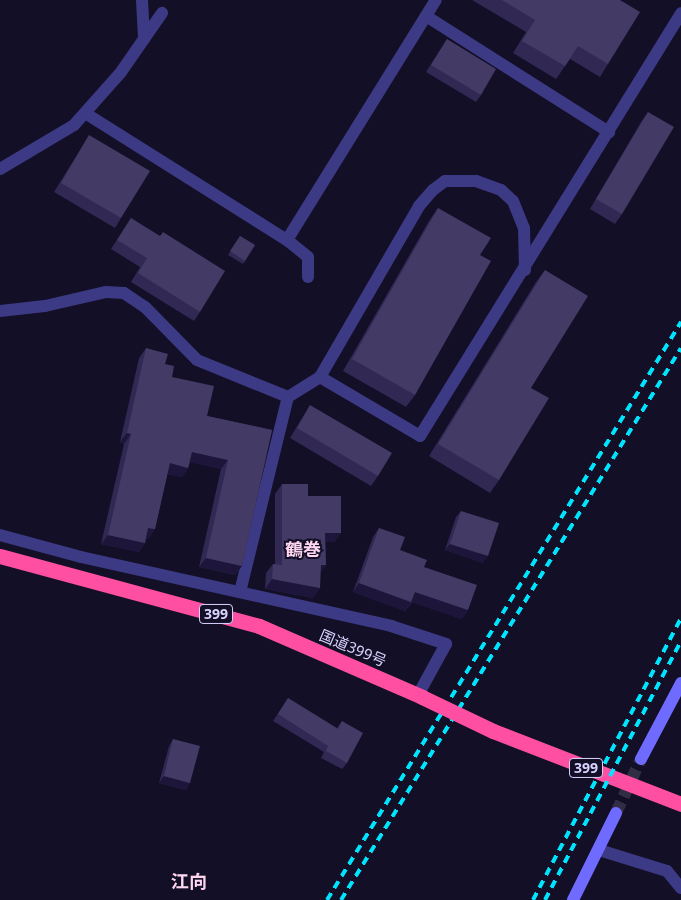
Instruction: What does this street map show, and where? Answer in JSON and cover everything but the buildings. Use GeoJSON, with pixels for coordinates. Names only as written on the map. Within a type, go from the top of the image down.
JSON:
{"type":"FeatureCollection","features":[{"type":"Feature","properties":{"kind":"highway","name":"国道399号"},"geometry":{"type":"LineString","coordinates":[[0,556],[259,626],[420,696],[492,731],[681,804]]}},
{"type":"Feature","properties":{"kind":"street"},"geometry":{"type":"LineString","coordinates":[[142,0],[144,39]]}},
{"type":"Feature","properties":{"kind":"street"},"geometry":{"type":"LineString","coordinates":[[287,240],[436,0]]}},
{"type":"Feature","properties":{"kind":"street"},"geometry":{"type":"LineString","coordinates":[[0,169],[74,126],[144,39],[162,13]]}},
{"type":"Feature","properties":{"kind":"street"},"geometry":{"type":"LineString","coordinates":[[320,377],[420,436],[525,270],[681,13]]}},
{"type":"Feature","properties":{"kind":"street"},"geometry":{"type":"LineString","coordinates":[[426,16],[609,132]]}},
{"type":"Feature","properties":{"kind":"street"},"geometry":{"type":"LineString","coordinates":[[85,113],[287,240],[308,257],[308,277]]}},
{"type":"Feature","properties":{"kind":"street"},"geometry":{"type":"LineString","coordinates":[[240,592],[288,397],[320,377],[419,206],[445,181],[476,181],[501,190],[513,200],[524,228],[525,270]]}},
{"type":"Feature","properties":{"kind":"street"},"geometry":{"type":"LineString","coordinates":[[0,311],[45,306],[106,292],[124,293],[144,307],[197,360],[288,397]]}},
{"type":"Feature","properties":{"kind":"street"},"geometry":{"type":"LineString","coordinates":[[0,535],[391,626],[446,644],[420,696]]}},
{"type":"Feature","properties":{"kind":"street"},"geometry":{"type":"LineString","coordinates":[[640,759],[681,683]]}},
{"type":"Feature","properties":{"kind":"street"},"geometry":{"type":"LineString","coordinates":[[573,900],[616,813]]}},
{"type":"Feature","properties":{"kind":"street"},"geometry":{"type":"LineString","coordinates":[[599,850],[667,871],[681,888]]}},
{"type":"Feature","properties":{"kind":"tunnel"},"geometry":{"type":"LineString","coordinates":[[616,813],[641,759]]}},
{"type":"Feature","properties":{"kind":"railway"},"geometry":{"type":"LineString","coordinates":[[327,900],[681,322]]}},
{"type":"Feature","properties":{"kind":"railway"},"geometry":{"type":"LineString","coordinates":[[341,900],[681,348]]}},
{"type":"Feature","properties":{"kind":"railway"},"geometry":{"type":"LineString","coordinates":[[533,900],[681,618]]}},
{"type":"Feature","properties":{"kind":"railway"},"geometry":{"type":"LineString","coordinates":[[545,900],[681,641]]}},
{"type":"Feature","properties":{"kind":"district","name":"鶴巻"},"geometry":{"type":"Point","coordinates":[303,549]}},
{"type":"Feature","properties":{"kind":"district","name":"江向"},"geometry":{"type":"Point","coordinates":[189,881]}}]}
